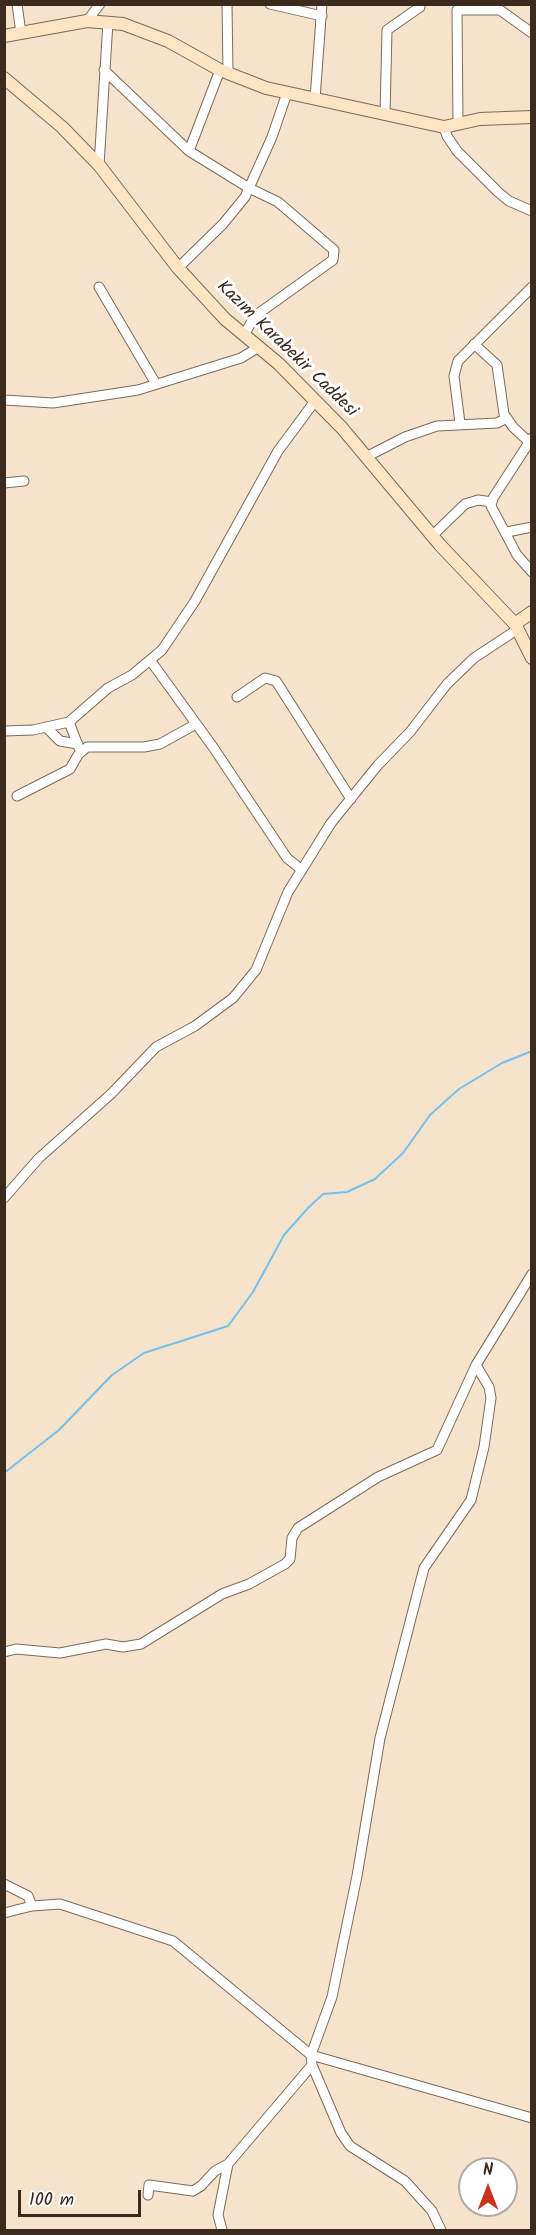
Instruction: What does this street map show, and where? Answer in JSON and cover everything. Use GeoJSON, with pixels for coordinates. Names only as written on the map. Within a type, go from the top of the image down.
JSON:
{"type":"FeatureCollection","features":[{"type":"Feature","properties":{"kind":"street"},"geometry":{"type":"LineString","coordinates":[[17,4],[21,33]]}},
{"type":"Feature","properties":{"kind":"street"},"geometry":{"type":"LineString","coordinates":[[87,21],[100,4]]}},
{"type":"Feature","properties":{"kind":"street"},"geometry":{"type":"LineString","coordinates":[[189,151],[224,71],[227,4]]}},
{"type":"Feature","properties":{"kind":"street"},"geometry":{"type":"LineString","coordinates":[[270,4],[322,15]]}},
{"type":"Feature","properties":{"kind":"street"},"geometry":{"type":"LineString","coordinates":[[315,99],[322,4]]}},
{"type":"Feature","properties":{"kind":"street"},"geometry":{"type":"LineString","coordinates":[[385,115],[387,30],[420,7],[419,4]]}},
{"type":"Feature","properties":{"kind":"street"},"geometry":{"type":"LineString","coordinates":[[458,122],[457,10],[500,10],[531,33]]}},
{"type":"Feature","properties":{"kind":"street"},"geometry":{"type":"LineString","coordinates":[[4,36],[87,21],[123,24],[168,41],[224,71],[266,88],[287,93],[444,127],[458,122],[498,117],[531,117]]}},
{"type":"Feature","properties":{"kind":"street"},"geometry":{"type":"LineString","coordinates":[[99,165],[108,22]]}},
{"type":"Feature","properties":{"kind":"street"},"geometry":{"type":"LineString","coordinates":[[104,70],[189,151],[249,188],[278,202],[333,248],[335,255],[333,260],[255,316],[244,334]]}},
{"type":"Feature","properties":{"kind":"street","name":"Kazım Karabekir Caddesi"},"geometry":{"type":"LineString","coordinates":[[4,78],[62,127],[99,165],[178,268],[225,319],[259,347],[315,401],[366,457],[432,536],[517,626],[531,658]]}},
{"type":"Feature","properties":{"kind":"street"},"geometry":{"type":"LineString","coordinates":[[178,268],[223,224],[249,188],[272,137],[287,93]]}},
{"type":"Feature","properties":{"kind":"street"},"geometry":{"type":"LineString","coordinates":[[444,127],[457,151],[498,192],[509,201],[531,210]]}},
{"type":"Feature","properties":{"kind":"street"},"geometry":{"type":"LineString","coordinates":[[99,287],[156,384]]}},
{"type":"Feature","properties":{"kind":"street"},"geometry":{"type":"LineString","coordinates":[[460,423],[455,371],[462,356],[526,295],[531,287]]}},
{"type":"Feature","properties":{"kind":"street"},"geometry":{"type":"LineString","coordinates":[[474,344],[497,365],[502,403],[507,418],[530,440],[492,502],[493,513],[507,532],[517,555],[531,572]]}},
{"type":"Feature","properties":{"kind":"street"},"geometry":{"type":"LineString","coordinates":[[4,400],[73,401],[156,384],[241,357],[259,347]]}},
{"type":"Feature","properties":{"kind":"street"},"geometry":{"type":"LineString","coordinates":[[4,731],[69,722],[108,688],[132,675],[174,636],[278,451],[315,401]]}},
{"type":"Feature","properties":{"kind":"street"},"geometry":{"type":"LineString","coordinates":[[366,457],[405,437],[437,426],[460,423],[497,423],[507,418]]}},
{"type":"Feature","properties":{"kind":"street"},"geometry":{"type":"LineString","coordinates":[[4,483],[24,481]]}},
{"type":"Feature","properties":{"kind":"street"},"geometry":{"type":"LineString","coordinates":[[432,536],[465,504],[478,500],[492,502]]}},
{"type":"Feature","properties":{"kind":"street"},"geometry":{"type":"LineString","coordinates":[[507,532],[531,527]]}},
{"type":"Feature","properties":{"kind":"street"},"geometry":{"type":"LineString","coordinates":[[4,1198],[39,1158],[103,1101],[156,1047],[195,1026],[233,998],[256,970],[282,904],[331,823],[458,673],[531,612]]}},
{"type":"Feature","properties":{"kind":"street"},"geometry":{"type":"LineString","coordinates":[[150,660],[286,858],[302,870]]}},
{"type":"Feature","properties":{"kind":"street"},"geometry":{"type":"LineString","coordinates":[[237,697],[265,678],[276,681],[351,799]]}},
{"type":"Feature","properties":{"kind":"street"},"geometry":{"type":"LineString","coordinates":[[17,796],[70,769],[79,748],[69,722]]}},
{"type":"Feature","properties":{"kind":"street"},"geometry":{"type":"LineString","coordinates":[[46,727],[60,741],[79,748],[94,745],[136,747],[160,744],[196,724]]}},
{"type":"Feature","properties":{"kind":"street"},"geometry":{"type":"LineString","coordinates":[[4,1652],[16,1649],[60,1653],[106,1644],[123,1647],[141,1644],[222,1594],[268,1575],[290,1559],[292,1538],[297,1528],[378,1477],[437,1450],[476,1365],[531,1274]]}},
{"type":"Feature","properties":{"kind":"street"},"geometry":{"type":"LineString","coordinates":[[148,2195],[149,2185],[193,2191],[215,2171],[228,2164],[312,2052],[332,1997],[357,1876],[380,1738],[424,1569],[471,1500],[484,1447],[491,1398],[489,1387],[476,1365]]}},
{"type":"Feature","properties":{"kind":"street"},"geometry":{"type":"LineString","coordinates":[[4,1884],[31,1902]]}},
{"type":"Feature","properties":{"kind":"street"},"geometry":{"type":"LineString","coordinates":[[4,1913],[31,1902],[60,1904],[173,1941],[312,2052],[531,2118]]}},
{"type":"Feature","properties":{"kind":"street"},"geometry":{"type":"LineString","coordinates":[[312,2052],[341,2133],[350,2146],[405,2181],[432,2211],[441,2230]]}},
{"type":"Feature","properties":{"kind":"street"},"geometry":{"type":"LineString","coordinates":[[222,2230],[218,2216],[228,2164]]}},
{"type":"Feature","properties":{"kind":"waterway"},"geometry":{"type":"LineString","coordinates":[[4,1473],[59,1430],[112,1375],[144,1353],[228,1326],[253,1292],[284,1235],[323,1194],[347,1192],[375,1179],[403,1153],[430,1115],[459,1089],[502,1063],[532,1051]]}}]}
